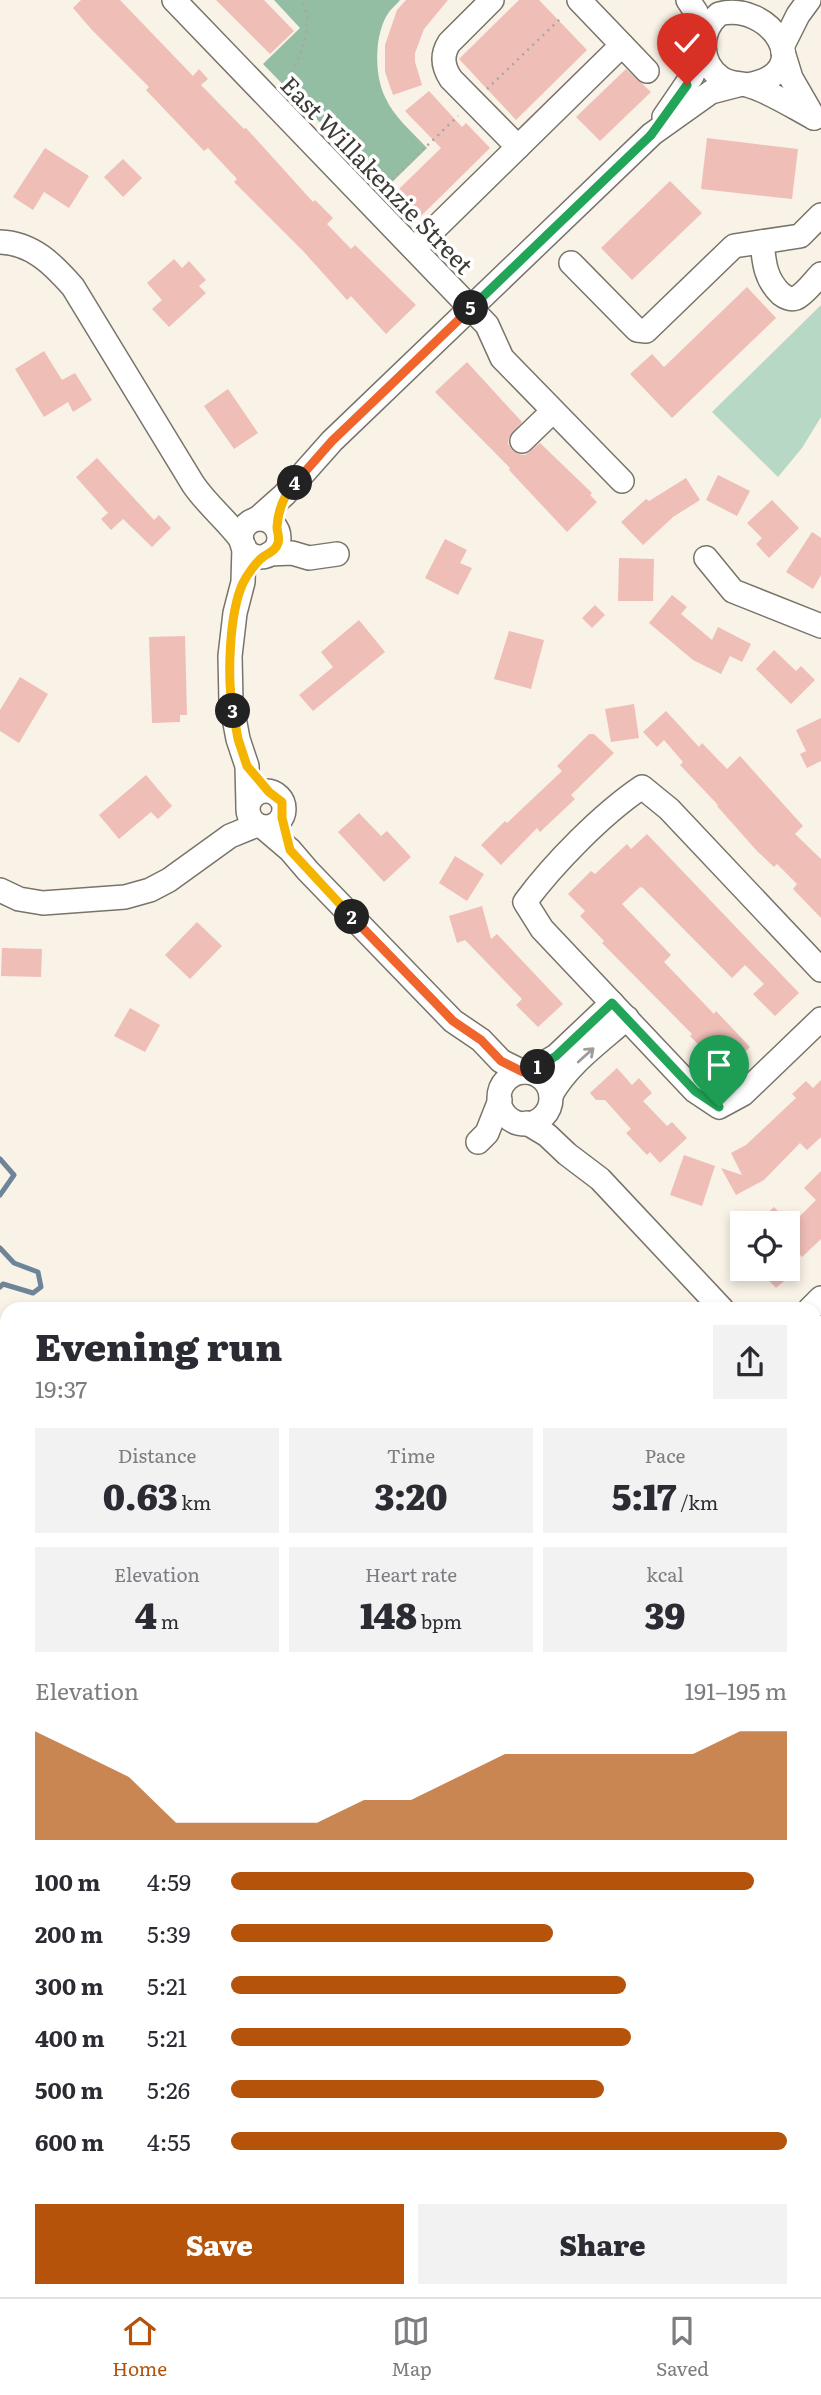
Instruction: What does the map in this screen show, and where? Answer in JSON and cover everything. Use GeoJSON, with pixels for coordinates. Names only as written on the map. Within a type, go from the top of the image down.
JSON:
{"type":"FeatureCollection","features":[{"type":"Feature","properties":{"kind":"street","name":"East Willakenzie Street"},"geometry":{"type":"LineString","coordinates":[[174,0],[471,309],[490,330],[495,348],[502,358],[622,481]]}},
{"type":"Feature","properties":{"kind":"street"},"geometry":{"type":"LineString","coordinates":[[492,0],[449,43],[445,50],[445,69],[451,79],[517,147]]}},
{"type":"Feature","properties":{"kind":"street"},"geometry":{"type":"LineString","coordinates":[[579,0],[647,71]]}},
{"type":"Feature","properties":{"kind":"street"},"geometry":{"type":"LineString","coordinates":[[688,0],[696,12],[709,65],[715,73],[729,83],[742,85],[817,122]]}},
{"type":"Feature","properties":{"kind":"street"},"geometry":{"type":"LineString","coordinates":[[600,1179],[577,1143],[560,1123],[544,1080],[501,1061],[481,1040],[453,1021],[260,818],[238,739],[231,702],[230,656],[235,613],[243,582],[284,495],[332,441],[652,134],[701,98],[723,88],[756,84],[771,75],[777,68],[798,15],[809,0]]}},
{"type":"Feature","properties":{"kind":"street"},"geometry":{"type":"LineString","coordinates":[[652,134],[692,76],[716,16],[732,7],[748,3],[773,18],[779,25],[791,78],[817,122]]}},
{"type":"Feature","properties":{"kind":"street"},"geometry":{"type":"LineString","coordinates":[[414,250],[622,45]]}},
{"type":"Feature","properties":{"kind":"street"},"geometry":{"type":"LineString","coordinates":[[571,263],[637,330],[646,331],[734,246],[800,236],[821,215]]}},
{"type":"Feature","properties":{"kind":"street"},"geometry":{"type":"LineString","coordinates":[[0,242],[33,250],[55,266],[73,287],[209,506],[222,517],[264,539],[309,558],[337,554]]}},
{"type":"Feature","properties":{"kind":"street"},"geometry":{"type":"LineString","coordinates":[[762,242],[770,282],[783,296],[797,298],[821,275]]}},
{"type":"Feature","properties":{"kind":"street"},"geometry":{"type":"LineString","coordinates":[[522,441],[553,411]]}},
{"type":"Feature","properties":{"kind":"street"},"geometry":{"type":"LineString","coordinates":[[706,558],[733,591],[821,626]]}},
{"type":"Feature","properties":{"kind":"street"},"geometry":{"type":"LineString","coordinates":[[0,890],[19,900],[43,903],[125,897],[150,890],[169,880],[282,802],[269,792],[247,766]]}},
{"type":"Feature","properties":{"kind":"street"},"geometry":{"type":"LineString","coordinates":[[821,970],[669,809],[642,787],[620,802],[541,880],[525,902],[542,929],[695,1091],[719,1107],[743,1094],[821,1019]]}},
{"type":"Feature","properties":{"kind":"street"},"geometry":{"type":"LineString","coordinates":[[619,1010],[564,1075],[543,1116],[482,1138],[508,1079],[556,1056],[619,1010]]}},
{"type":"Feature","properties":{"kind":"street"},"geometry":{"type":"LineString","coordinates":[[453,1021],[470,1051],[489,1073],[507,1115],[547,1135],[600,1179],[715,1302]]}},
{"type":"Feature","properties":{"kind":"path"},"geometry":{"type":"LineString","coordinates":[[281,86],[293,71],[302,52],[307,21],[303,0]]}},
{"type":"Feature","properties":{"kind":"path"},"geometry":{"type":"LineString","coordinates":[[480,95],[560,19]]}},
{"type":"Feature","properties":{"kind":"path"},"geometry":{"type":"LineString","coordinates":[[381,189],[466,109]]}},
{"type":"Feature","properties":{"kind":"green space"},"geometry":{"type":"Polygon","coordinates":[[[274,0],[400,0],[389,12],[380,31],[377,66],[381,88],[393,111],[427,148],[385,189],[263,64],[300,28],[274,0]]]}},
{"type":"Feature","properties":{"kind":"green space"},"geometry":{"type":"Polygon","coordinates":[[[821,305],[821,417],[802,448],[778,477],[712,412],[821,305]]]}},
{"type":"Feature","properties":{"kind":"building"},"geometry":{"type":"Polygon","coordinates":[[[81,0],[120,0],[193,76],[199,69],[208,79],[201,85],[244,129],[246,128],[313,202],[315,200],[333,218],[327,224],[351,249],[355,245],[416,305],[386,334],[351,296],[347,300],[304,252],[234,182],[237,179],[208,148],[204,151],[146,90],[149,87],[92,30],[73,8],[81,0]]]}},
{"type":"Feature","properties":{"kind":"building"},"geometry":{"type":"Polygon","coordinates":[[[216,0],[264,0],[294,31],[270,54],[216,0]]]}},
{"type":"Feature","properties":{"kind":"building"},"geometry":{"type":"Polygon","coordinates":[[[406,0],[448,0],[424,29],[415,53],[422,85],[393,95],[385,72],[385,45],[397,10],[406,0]]]}},
{"type":"Feature","properties":{"kind":"building"},"geometry":{"type":"Polygon","coordinates":[[[519,0],[539,0],[587,50],[516,120],[459,59],[519,0]]]}},
{"type":"Feature","properties":{"kind":"building"},"geometry":{"type":"Polygon","coordinates":[[[626,69],[651,92],[600,141],[576,117],[626,69]]]}},
{"type":"Feature","properties":{"kind":"building"},"geometry":{"type":"Polygon","coordinates":[[[429,91],[462,127],[466,123],[490,148],[421,216],[397,191],[441,148],[405,111],[429,91]]]}},
{"type":"Feature","properties":{"kind":"building"},"geometry":{"type":"Polygon","coordinates":[[[707,138],[798,149],[792,199],[701,189],[707,138]]]}},
{"type":"Feature","properties":{"kind":"building"},"geometry":{"type":"Polygon","coordinates":[[[45,148],[89,176],[69,208],[44,192],[33,210],[13,197],[45,148]]]}},
{"type":"Feature","properties":{"kind":"building"},"geometry":{"type":"Polygon","coordinates":[[[123,159],[142,178],[123,197],[104,177],[123,159]]]}},
{"type":"Feature","properties":{"kind":"building"},"geometry":{"type":"Polygon","coordinates":[[[670,181],[702,213],[632,280],[601,248],[670,181]]]}},
{"type":"Feature","properties":{"kind":"building"},"geometry":{"type":"Polygon","coordinates":[[[174,259],[182,268],[189,261],[206,280],[199,286],[206,293],[169,327],[152,309],[162,300],[147,283],[174,259]]]}},
{"type":"Feature","properties":{"kind":"building"},"geometry":{"type":"Polygon","coordinates":[[[747,287],[776,318],[672,418],[630,374],[652,354],[664,367],[747,287]]]}},
{"type":"Feature","properties":{"kind":"building"},"geometry":{"type":"Polygon","coordinates":[[[44,351],[62,380],[75,373],[92,400],[73,412],[68,402],[44,417],[15,369],[44,351]]]}},
{"type":"Feature","properties":{"kind":"building"},"geometry":{"type":"Polygon","coordinates":[[[467,362],[522,422],[509,437],[508,444],[512,450],[525,455],[540,443],[592,493],[590,495],[597,502],[567,532],[510,468],[435,392],[467,362]]]}},
{"type":"Feature","properties":{"kind":"building"},"geometry":{"type":"Polygon","coordinates":[[[228,389],[258,433],[234,449],[204,406],[228,389]]]}},
{"type":"Feature","properties":{"kind":"building"},"geometry":{"type":"Polygon","coordinates":[[[97,458],[154,520],[159,515],[171,528],[152,547],[123,519],[111,530],[101,519],[108,513],[76,477],[97,458]]]}},
{"type":"Feature","properties":{"kind":"building"},"geometry":{"type":"Polygon","coordinates":[[[718,475],[750,491],[737,516],[706,500],[718,475]]]}},
{"type":"Feature","properties":{"kind":"building"},"geometry":{"type":"Polygon","coordinates":[[[686,478],[700,500],[673,517],[643,545],[621,522],[646,499],[649,501],[686,478]]]}},
{"type":"Feature","properties":{"kind":"building"},"geometry":{"type":"Polygon","coordinates":[[[772,500],[799,528],[769,558],[756,544],[762,538],[747,523],[772,500]]]}},
{"type":"Feature","properties":{"kind":"building"},"geometry":{"type":"Polygon","coordinates":[[[812,532],[821,538],[821,575],[813,589],[786,572],[812,532]]]}},
{"type":"Feature","properties":{"kind":"building"},"geometry":{"type":"Polygon","coordinates":[[[445,539],[467,550],[460,563],[472,568],[458,595],[425,578],[445,539]]]}},
{"type":"Feature","properties":{"kind":"building"},"geometry":{"type":"Polygon","coordinates":[[[619,558],[654,559],[653,601],[618,601],[619,558]]]}},
{"type":"Feature","properties":{"kind":"building"},"geometry":{"type":"Polygon","coordinates":[[[672,595],[687,607],[681,614],[712,640],[718,627],[751,644],[742,662],[730,656],[721,674],[693,660],[649,623],[672,595]]]}},
{"type":"Feature","properties":{"kind":"building"},"geometry":{"type":"Polygon","coordinates":[[[595,605],[605,615],[592,628],[582,618],[595,605]]]}},
{"type":"Feature","properties":{"kind":"building"},"geometry":{"type":"Polygon","coordinates":[[[359,620],[385,652],[313,711],[299,695],[333,667],[321,652],[359,620]]]}},
{"type":"Feature","properties":{"kind":"building"},"geometry":{"type":"Polygon","coordinates":[[[509,631],[544,640],[531,689],[494,679],[509,631]]]}},
{"type":"Feature","properties":{"kind":"building"},"geometry":{"type":"Polygon","coordinates":[[[185,636],[187,715],[180,715],[180,722],[152,723],[149,637],[185,636]]]}},
{"type":"Feature","properties":{"kind":"building"},"geometry":{"type":"Polygon","coordinates":[[[774,650],[796,671],[801,666],[815,680],[791,704],[756,669],[774,650]]]}},
{"type":"Feature","properties":{"kind":"building"},"geometry":{"type":"Polygon","coordinates":[[[20,677],[48,694],[19,743],[0,731],[0,710],[20,677]]]}},
{"type":"Feature","properties":{"kind":"building"},"geometry":{"type":"Polygon","coordinates":[[[634,704],[639,738],[611,742],[605,709],[634,704]]]}},
{"type":"Feature","properties":{"kind":"building"},"geometry":{"type":"Polygon","coordinates":[[[666,711],[699,747],[702,743],[727,769],[740,756],[803,826],[795,834],[821,859],[821,918],[793,889],[797,884],[777,864],[774,867],[757,851],[680,765],[683,762],[664,740],[657,747],[643,732],[666,711]]]}},
{"type":"Feature","properties":{"kind":"building"},"geometry":{"type":"Polygon","coordinates":[[[821,718],[821,761],[807,768],[800,754],[806,751],[796,730],[821,718]]]}},
{"type":"Feature","properties":{"kind":"building"},"geometry":{"type":"Polygon","coordinates":[[[589,734],[594,734],[614,753],[571,795],[575,799],[540,832],[537,828],[501,865],[481,845],[562,771],[557,766],[589,734]]]}},
{"type":"Feature","properties":{"kind":"building"},"geometry":{"type":"Polygon","coordinates":[[[146,775],[172,806],[158,819],[151,812],[119,839],[99,815],[146,775]]]}},
{"type":"Feature","properties":{"kind":"building"},"geometry":{"type":"Polygon","coordinates":[[[359,813],[381,836],[387,831],[411,857],[384,882],[338,832],[359,813]]]}},
{"type":"Feature","properties":{"kind":"building"},"geometry":{"type":"Polygon","coordinates":[[[647,834],[799,993],[775,1016],[753,994],[764,984],[745,965],[732,978],[643,888],[640,887],[622,904],[671,955],[664,962],[750,1047],[725,1072],[690,1036],[692,1034],[602,943],[604,941],[580,916],[585,911],[568,894],[591,871],[595,874],[627,844],[631,849],[647,834]]]}},
{"type":"Feature","properties":{"kind":"building"},"geometry":{"type":"Polygon","coordinates":[[[455,856],[484,874],[467,901],[439,883],[455,856]]]}},
{"type":"Feature","properties":{"kind":"building"},"geometry":{"type":"Polygon","coordinates":[[[482,906],[491,939],[497,934],[563,1004],[538,1027],[516,1005],[522,999],[465,940],[457,943],[449,916],[482,906]]]}},
{"type":"Feature","properties":{"kind":"building"},"geometry":{"type":"Polygon","coordinates":[[[197,922],[222,946],[190,979],[165,955],[197,922]]]}},
{"type":"Feature","properties":{"kind":"building"},"geometry":{"type":"Polygon","coordinates":[[[2,948],[42,949],[41,977],[1,976],[2,948]]]}},
{"type":"Feature","properties":{"kind":"building"},"geometry":{"type":"Polygon","coordinates":[[[130,1008],[160,1025],[145,1052],[114,1036],[130,1008]]]}},
{"type":"Feature","properties":{"kind":"building"},"geometry":{"type":"Polygon","coordinates":[[[617,1068],[632,1085],[639,1078],[652,1093],[643,1101],[667,1126],[672,1122],[687,1138],[660,1163],[650,1152],[647,1155],[626,1133],[631,1129],[605,1100],[596,1100],[590,1093],[617,1068]]]}},
{"type":"Feature","properties":{"kind":"building"},"geometry":{"type":"Polygon","coordinates":[[[821,1080],[821,1137],[807,1150],[800,1143],[764,1180],[736,1195],[721,1168],[742,1175],[731,1153],[746,1145],[796,1098],[792,1094],[806,1081],[813,1088],[821,1080]]]}},
{"type":"Feature","properties":{"kind":"building"},"geometry":{"type":"Polygon","coordinates":[[[684,1155],[715,1166],[702,1206],[670,1195],[684,1155]]]}},
{"type":"Feature","properties":{"kind":"building"},"geometry":{"type":"Polygon","coordinates":[[[821,1171],[821,1239],[802,1257],[800,1216],[816,1200],[804,1188],[821,1171]]]}},
{"type":"Feature","properties":{"kind":"building"},"geometry":{"type":"Polygon","coordinates":[[[769,1281],[784,1281],[776,1288],[769,1281]]]}},
{"type":"Feature","properties":{"kind":"waterway"},"geometry":{"type":"LineString","coordinates":[[0,1159],[14,1175],[0,1195]]}},
{"type":"Feature","properties":{"kind":"waterway"},"geometry":{"type":"LineString","coordinates":[[0,1248],[14,1263],[38,1272],[41,1287],[33,1293],[3,1284],[0,1287]]}},
{"type":"Feature","properties":{"kind":"route"},"geometry":{"type":"LineString","coordinates":[[687,85],[652,134],[332,441],[284,495],[277,529],[277,546],[274,551],[263,556],[243,582],[235,613],[230,656],[231,702],[238,739],[247,766],[269,792],[279,797],[284,807],[282,818],[290,850],[453,1021],[481,1040],[501,1061],[523,1072],[541,1066],[556,1056],[612,1003],[695,1091],[719,1107]]}}]}
